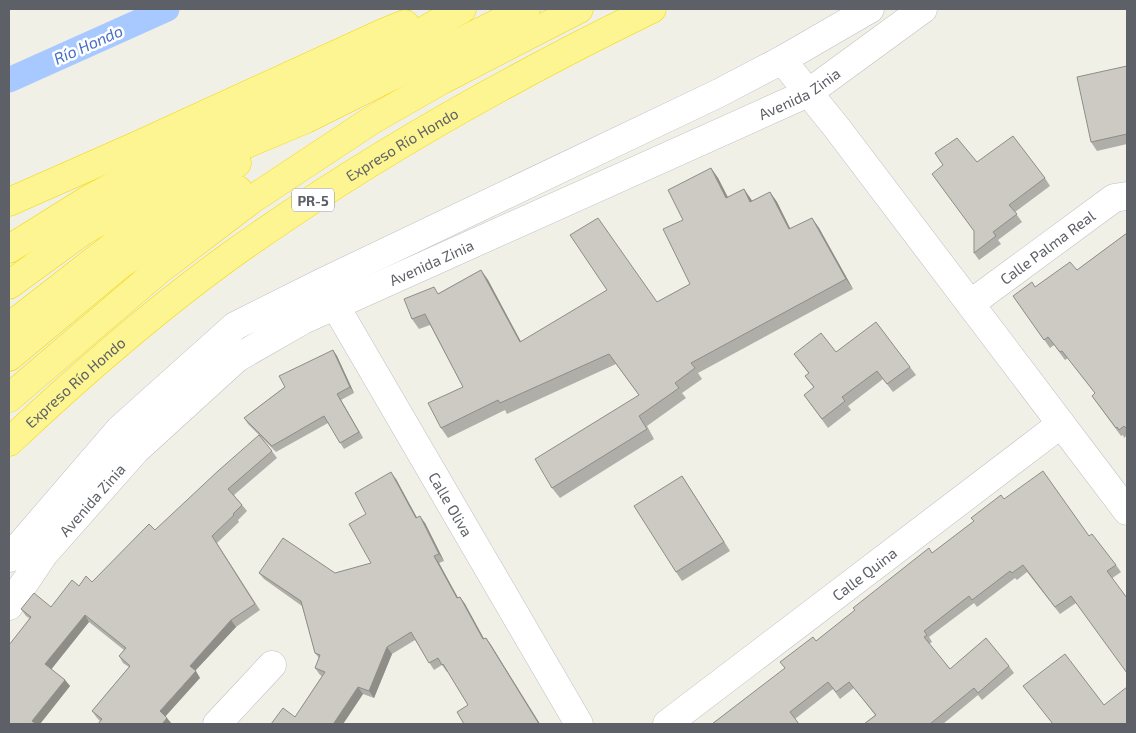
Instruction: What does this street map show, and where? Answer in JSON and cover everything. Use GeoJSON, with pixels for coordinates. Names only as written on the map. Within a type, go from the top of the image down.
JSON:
{"type":"FeatureCollection","features":[{"type":"Feature","properties":{"kind":"highway"},"geometry":{"type":"LineString","coordinates":[[9,202],[386,32],[449,9]]}},
{"type":"Feature","properties":{"kind":"highway"},"geometry":{"type":"LineString","coordinates":[[9,249],[97,194],[344,76],[462,9]]}},
{"type":"Feature","properties":{"kind":"highway"},"geometry":{"type":"LineString","coordinates":[[9,284],[83,231],[206,162],[306,119],[526,9]]}},
{"type":"Feature","properties":{"kind":"highway"},"geometry":{"type":"LineString","coordinates":[[9,398],[159,270],[251,200],[372,120],[440,81],[579,9]]}},
{"type":"Feature","properties":{"kind":"highway","name":"Expreso Río Hondo"},"geometry":{"type":"LineString","coordinates":[[9,442],[56,398],[129,336],[228,258],[409,138],[567,50],[652,9]]}},
{"type":"Feature","properties":{"kind":"highway"},"geometry":{"type":"LineString","coordinates":[[9,326],[113,246],[306,119]]}},
{"type":"Feature","properties":{"kind":"highway"},"geometry":{"type":"LineString","coordinates":[[9,357],[121,264],[283,161],[372,120]]}},
{"type":"Feature","properties":{"kind":"street","name":"Avenida Zinia"},"geometry":{"type":"LineString","coordinates":[[9,558],[120,429],[236,326],[325,281],[719,93],[782,60],[870,9]]}},
{"type":"Feature","properties":{"kind":"street","name":"Avenida Zinia"},"geometry":{"type":"LineString","coordinates":[[9,606],[44,554],[136,450],[237,358],[303,320],[808,93],[923,9]]}},
{"type":"Feature","properties":{"kind":"street"},"geometry":{"type":"LineString","coordinates":[[782,60],[837,128],[1127,512]]}},
{"type":"Feature","properties":{"kind":"street","name":"Calle Palma Real"},"geometry":{"type":"LineString","coordinates":[[970,304],[1114,198],[1127,196]]}},
{"type":"Feature","properties":{"kind":"street","name":"Calle Oliva"},"geometry":{"type":"LineString","coordinates":[[325,281],[336,306],[579,724]]}},
{"type":"Feature","properties":{"kind":"street","name":"Calle Quina"},"geometry":{"type":"LineString","coordinates":[[667,724],[1061,424]]}},
{"type":"Feature","properties":{"kind":"street"},"geometry":{"type":"LineString","coordinates":[[217,724],[272,665]]}},
{"type":"Feature","properties":{"kind":"building"},"geometry":{"type":"Polygon","coordinates":[[[1127,66],[1127,134],[1091,142],[1077,77],[1127,66]]]}},
{"type":"Feature","properties":{"kind":"building"},"geometry":{"type":"Polygon","coordinates":[[[1013,136],[1045,178],[1009,205],[1017,214],[993,232],[996,236],[974,253],[974,231],[932,174],[943,165],[935,153],[957,138],[977,162],[1013,136]]]}},
{"type":"Feature","properties":{"kind":"building"},"geometry":{"type":"Polygon","coordinates":[[[711,168],[726,198],[744,189],[750,202],[770,192],[789,229],[812,218],[846,279],[691,363],[695,368],[675,383],[679,388],[639,416],[647,429],[552,488],[535,459],[639,395],[609,354],[500,403],[498,400],[441,428],[428,403],[463,387],[425,314],[412,319],[404,299],[434,287],[438,294],[481,270],[520,342],[607,290],[570,235],[598,218],[657,302],[690,284],[663,229],[683,220],[668,190],[711,168]]]}},
{"type":"Feature","properties":{"kind":"building"},"geometry":{"type":"Polygon","coordinates":[[[1127,233],[1127,429],[1124,426],[1119,430],[1092,396],[1095,393],[1062,351],[1060,352],[1048,337],[1044,340],[1013,296],[1032,282],[1035,287],[1070,262],[1077,270],[1127,233]]]}},
{"type":"Feature","properties":{"kind":"building"},"geometry":{"type":"Polygon","coordinates":[[[876,322],[910,367],[887,384],[877,371],[842,397],[845,401],[822,419],[804,395],[814,387],[805,376],[809,373],[794,354],[821,333],[836,352],[876,322]]]}},
{"type":"Feature","properties":{"kind":"building"},"geometry":{"type":"Polygon","coordinates":[[[333,350],[350,387],[337,394],[359,432],[340,443],[324,416],[272,446],[244,418],[285,387],[279,376],[333,350]]]}},
{"type":"Feature","properties":{"kind":"building"},"geometry":{"type":"Polygon","coordinates":[[[259,435],[272,451],[228,489],[242,505],[212,536],[255,604],[231,620],[190,666],[196,671],[160,711],[167,718],[162,724],[98,724],[102,719],[92,711],[130,666],[119,656],[126,648],[85,615],[45,664],[65,680],[32,721],[36,724],[9,724],[9,645],[31,617],[21,609],[34,593],[51,607],[72,580],[79,586],[86,576],[92,582],[149,524],[155,530],[259,435]]]}},
{"type":"Feature","properties":{"kind":"building"},"geometry":{"type":"Polygon","coordinates":[[[1043,471],[1089,536],[1092,534],[1116,565],[1107,571],[1127,598],[1127,673],[1071,596],[1055,607],[1023,565],[1012,573],[1010,571],[972,600],[969,596],[924,631],[927,635],[924,637],[950,669],[986,638],[1009,666],[978,693],[974,688],[930,724],[864,724],[876,715],[849,682],[836,692],[828,682],[790,712],[799,724],[712,724],[785,668],[780,662],[813,637],[816,641],[855,610],[853,608],[929,548],[932,553],[974,521],[971,518],[1001,495],[1004,499],[1043,471]]]}},
{"type":"Feature","properties":{"kind":"building"},"geometry":{"type":"Polygon","coordinates":[[[391,472],[416,518],[420,516],[439,554],[434,556],[457,598],[460,597],[483,639],[486,638],[539,724],[464,724],[457,712],[468,705],[443,664],[438,658],[429,663],[411,632],[387,647],[369,691],[358,687],[335,724],[271,724],[283,708],[295,717],[325,672],[315,668],[320,655],[315,653],[301,601],[259,573],[283,538],[335,573],[371,563],[349,524],[366,514],[355,493],[391,472]]]}},
{"type":"Feature","properties":{"kind":"building"},"geometry":{"type":"Polygon","coordinates":[[[682,476],[724,542],[676,572],[634,506],[682,476]]]}},
{"type":"Feature","properties":{"kind":"building"},"geometry":{"type":"Polygon","coordinates":[[[1065,654],[1104,705],[1127,687],[1127,724],[1053,724],[1023,686],[1065,654]]]}},
{"type":"Feature","properties":{"kind":"waterway","name":"Río Hondo"},"geometry":{"type":"LineString","coordinates":[[9,80],[167,9]]}}]}
